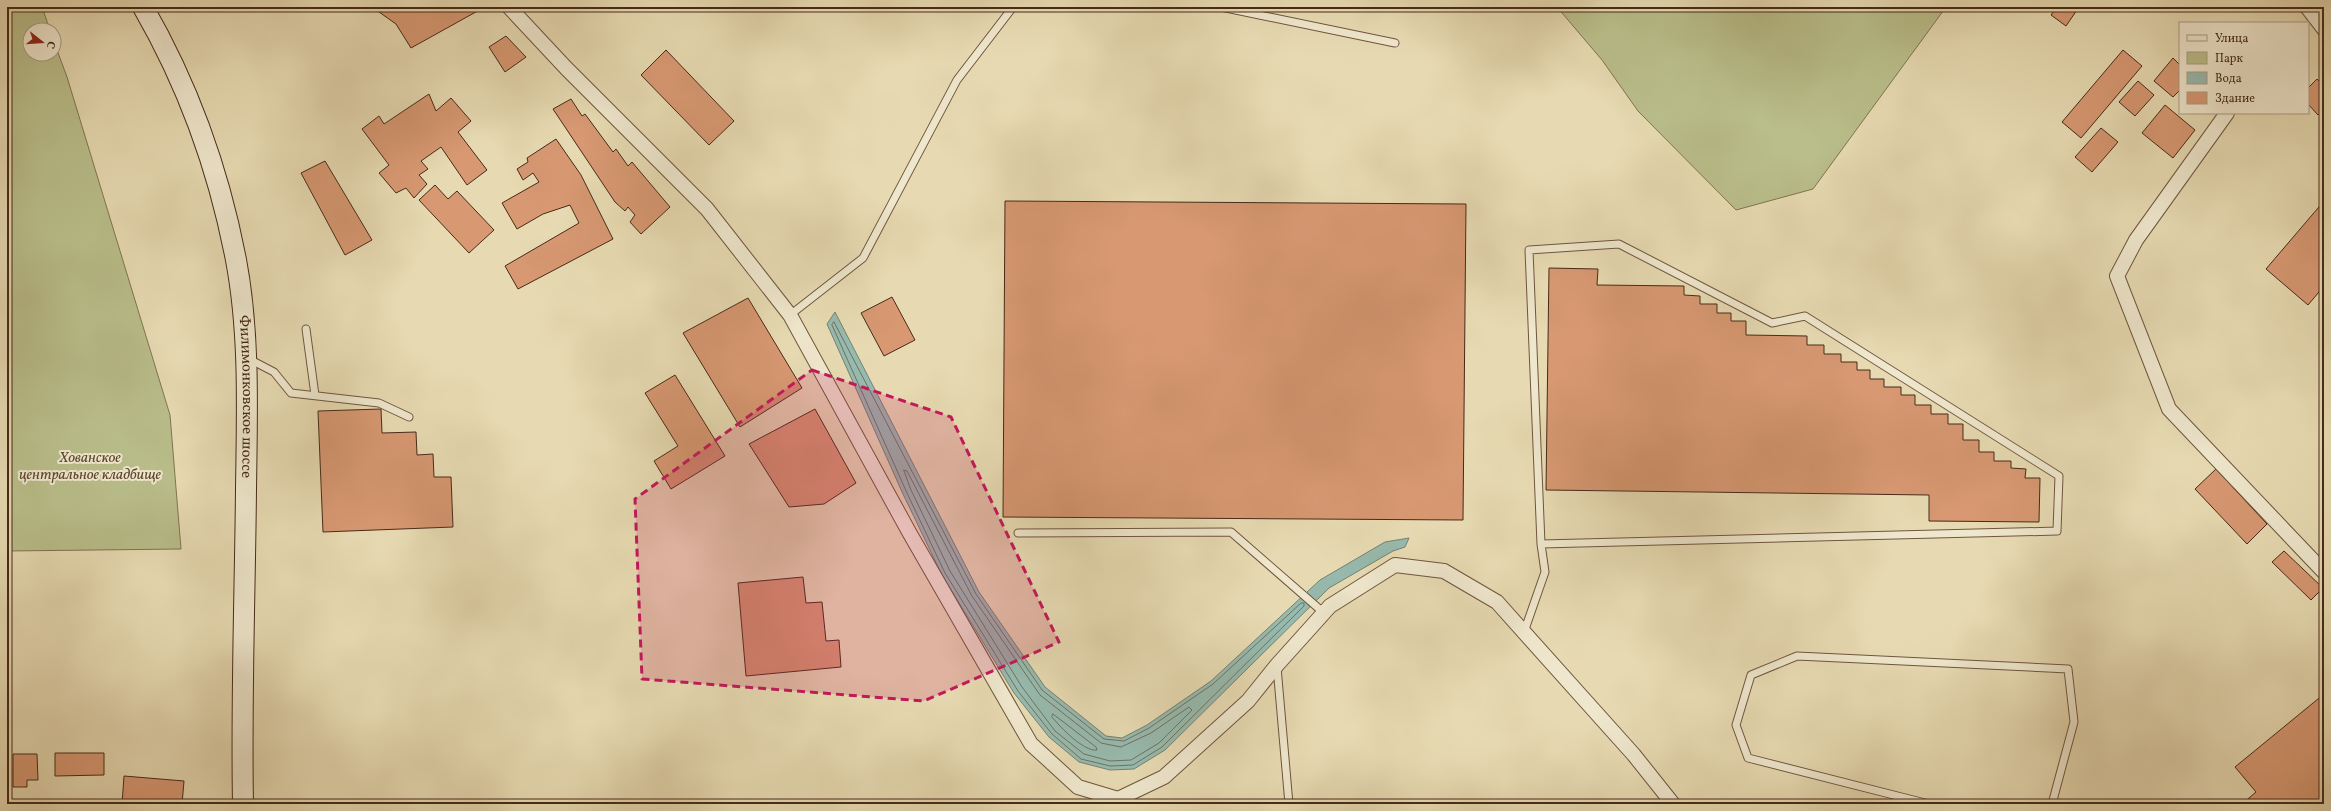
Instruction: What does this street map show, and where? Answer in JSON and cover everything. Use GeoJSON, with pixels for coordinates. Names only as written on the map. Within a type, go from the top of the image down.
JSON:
{"type":"FeatureCollection","features":[{"type":"Feature","properties":{"kind":"main road","name":"Филимонковское шоссе"},"geometry":{"type":"LineString","coordinates":[[144,7],[160,36],[191,102],[214,172],[236,261],[245,357],[247,436],[243,804]]}},
{"type":"Feature","properties":{"kind":"street"},"geometry":{"type":"LineString","coordinates":[[509,7],[566,68],[708,209],[790,315],[909,532],[1031,744],[1078,787],[1117,801],[1164,777],[1248,701],[1277,665],[1330,606],[1395,565],[1444,571],[1497,602],[1634,755],[1673,804]]}},
{"type":"Feature","properties":{"kind":"street"},"geometry":{"type":"LineString","coordinates":[[2307,7],[2324,29]]}},
{"type":"Feature","properties":{"kind":"street"},"geometry":{"type":"LineString","coordinates":[[2226,114],[2136,240],[2117,276],[2169,409],[2324,572]]}},
{"type":"Feature","properties":{"kind":"lane"},"geometry":{"type":"LineString","coordinates":[[790,315],[863,258],[957,80],[1013,7]]}},
{"type":"Feature","properties":{"kind":"lane"},"geometry":{"type":"LineString","coordinates":[[1222,7],[1395,42]]}},
{"type":"Feature","properties":{"kind":"lane"},"geometry":{"type":"LineString","coordinates":[[1524,632],[1545,572],[1541,544],[1529,250],[1619,244],[1772,323],[1805,316],[2059,476],[2057,531],[1541,544]]}},
{"type":"Feature","properties":{"kind":"lane"},"geometry":{"type":"LineString","coordinates":[[306,330],[315,396]]}},
{"type":"Feature","properties":{"kind":"lane"},"geometry":{"type":"LineString","coordinates":[[245,357],[274,372],[291,393],[379,403],[409,417]]}},
{"type":"Feature","properties":{"kind":"lane"},"geometry":{"type":"LineString","coordinates":[[1018,533],[1231,532],[1324,613]]}},
{"type":"Feature","properties":{"kind":"lane"},"geometry":{"type":"LineString","coordinates":[[1930,804],[1748,758],[1736,725],[1751,675],[1797,656],[2068,670],[2074,722],[2052,804]]}},
{"type":"Feature","properties":{"kind":"lane"},"geometry":{"type":"LineString","coordinates":[[1277,665],[1289,804]]}},
{"type":"Feature","properties":{"kind":"highlighted area"},"geometry":{"type":"Polygon","coordinates":[[[812,370],[951,417],[1059,642],[924,701],[642,679],[635,499],[812,370]]]}},
{"type":"Feature","properties":{"kind":"green space","name":"Хованское центральное кладбище"},"geometry":{"type":"Polygon","coordinates":[[[7,7],[42,7],[47,22],[22,22],[22,62],[61,62],[67,77],[170,415],[181,549],[7,551],[7,7]]]}},
{"type":"Feature","properties":{"kind":"green space"},"geometry":{"type":"Polygon","coordinates":[[[1557,7],[1946,7],[1813,189],[1736,210],[1638,111],[1602,60],[1557,7]]]}},
{"type":"Feature","properties":{"kind":"water"},"geometry":{"type":"Polygon","coordinates":[[[835,312],[979,592],[1045,687],[1106,736],[1122,738],[1147,725],[1211,681],[1320,580],[1385,542],[1409,538],[1405,547],[1393,551],[1329,588],[1165,750],[1134,769],[1110,770],[1079,762],[1049,737],[1014,693],[942,575],[903,494],[827,324],[835,312]]]}},
{"type":"Feature","properties":{"kind":"building"},"geometry":{"type":"Polygon","coordinates":[[[372,7],[483,8],[411,48],[396,24],[372,7]]]}},
{"type":"Feature","properties":{"kind":"building"},"geometry":{"type":"Polygon","coordinates":[[[2057,7],[2079,7],[2066,26],[2051,15],[2057,7]]]}},
{"type":"Feature","properties":{"kind":"building"},"geometry":{"type":"Polygon","coordinates":[[[506,36],[526,57],[505,72],[489,47],[506,36]]]}},
{"type":"Feature","properties":{"kind":"building"},"geometry":{"type":"Polygon","coordinates":[[[666,50],[734,121],[709,145],[641,75],[666,50]]]}},
{"type":"Feature","properties":{"kind":"building"},"geometry":{"type":"Polygon","coordinates":[[[2123,50],[2142,66],[2081,138],[2062,122],[2123,50]]]}},
{"type":"Feature","properties":{"kind":"building"},"geometry":{"type":"Polygon","coordinates":[[[2173,58],[2179,64],[2179,91],[2173,97],[2154,81],[2173,58]]]}},
{"type":"Feature","properties":{"kind":"building"},"geometry":{"type":"Polygon","coordinates":[[[2317,79],[2324,86],[2324,109],[2318,115],[2309,105],[2309,87],[2317,79]]]}},
{"type":"Feature","properties":{"kind":"building"},"geometry":{"type":"Polygon","coordinates":[[[2138,81],[2154,95],[2135,116],[2119,102],[2138,81]]]}},
{"type":"Feature","properties":{"kind":"building"},"geometry":{"type":"Polygon","coordinates":[[[429,94],[436,111],[451,98],[471,121],[458,132],[487,170],[467,185],[441,147],[421,161],[428,169],[419,175],[427,184],[414,198],[406,188],[396,193],[379,173],[389,165],[362,129],[379,116],[384,124],[429,94]]]}},
{"type":"Feature","properties":{"kind":"building"},"geometry":{"type":"Polygon","coordinates":[[[571,99],[582,116],[585,114],[613,152],[616,149],[628,166],[632,162],[670,207],[641,234],[630,222],[635,215],[628,207],[625,211],[615,202],[553,109],[571,99]]]}},
{"type":"Feature","properties":{"kind":"building"},"geometry":{"type":"Polygon","coordinates":[[[2165,105],[2195,130],[2173,158],[2142,133],[2165,105]]]}},
{"type":"Feature","properties":{"kind":"building"},"geometry":{"type":"Polygon","coordinates":[[[2101,128],[2118,142],[2092,172],[2075,157],[2101,128]]]}},
{"type":"Feature","properties":{"kind":"building"},"geometry":{"type":"Polygon","coordinates":[[[556,139],[581,175],[613,239],[518,289],[505,266],[579,223],[570,205],[543,214],[517,229],[502,203],[539,182],[533,173],[523,180],[517,169],[528,162],[527,158],[556,139]]]}},
{"type":"Feature","properties":{"kind":"building"},"geometry":{"type":"Polygon","coordinates":[[[325,161],[372,240],[345,255],[301,173],[325,161]]]}},
{"type":"Feature","properties":{"kind":"building"},"geometry":{"type":"Polygon","coordinates":[[[435,185],[448,199],[457,191],[494,230],[469,253],[419,200],[435,185]]]}},
{"type":"Feature","properties":{"kind":"building"},"geometry":{"type":"Polygon","coordinates":[[[1005,201],[1466,204],[1463,520],[1003,517],[1005,201]]]}},
{"type":"Feature","properties":{"kind":"building"},"geometry":{"type":"Polygon","coordinates":[[[2324,201],[2324,286],[2308,305],[2266,269],[2324,201]]]}},
{"type":"Feature","properties":{"kind":"building"},"geometry":{"type":"Polygon","coordinates":[[[1549,268],[1598,269],[1597,285],[1684,286],[1684,295],[1700,296],[1700,304],[1717,304],[1717,313],[1731,313],[1731,321],[1746,321],[1746,335],[1807,336],[1807,345],[1824,345],[1824,354],[1841,354],[1841,362],[1857,362],[1857,370],[1870,370],[1870,379],[1884,379],[1884,387],[1901,387],[1901,395],[1915,395],[1915,405],[1931,405],[1931,414],[1948,414],[1948,424],[1963,424],[1963,440],[1979,440],[1979,452],[1994,452],[1994,461],[2011,461],[2011,468],[2026,469],[2025,478],[2040,478],[2039,522],[1929,521],[1929,495],[1546,490],[1549,268]]]}},
{"type":"Feature","properties":{"kind":"building"},"geometry":{"type":"Polygon","coordinates":[[[892,297],[915,340],[884,356],[861,313],[892,297]]]}},
{"type":"Feature","properties":{"kind":"building"},"geometry":{"type":"Polygon","coordinates":[[[748,298],[802,388],[740,427],[683,333],[748,298]]]}},
{"type":"Feature","properties":{"kind":"building"},"geometry":{"type":"Polygon","coordinates":[[[675,375],[725,456],[671,489],[654,461],[678,446],[645,393],[675,375]]]}},
{"type":"Feature","properties":{"kind":"building"},"geometry":{"type":"Polygon","coordinates":[[[381,409],[382,433],[416,432],[417,455],[433,454],[434,477],[451,477],[453,527],[323,532],[318,411],[381,409]]]}},
{"type":"Feature","properties":{"kind":"building"},"geometry":{"type":"Polygon","coordinates":[[[815,409],[856,483],[824,504],[789,507],[749,444],[815,409]]]}},
{"type":"Feature","properties":{"kind":"building"},"geometry":{"type":"Polygon","coordinates":[[[2216,469],[2267,524],[2247,544],[2195,489],[2216,469]]]}},
{"type":"Feature","properties":{"kind":"building"},"geometry":{"type":"Polygon","coordinates":[[[2284,551],[2323,588],[2311,600],[2272,562],[2284,551]]]}},
{"type":"Feature","properties":{"kind":"building"},"geometry":{"type":"Polygon","coordinates":[[[803,577],[806,603],[822,602],[826,641],[839,640],[841,667],[746,676],[738,583],[803,577]]]}},
{"type":"Feature","properties":{"kind":"building"},"geometry":{"type":"Polygon","coordinates":[[[2324,694],[2324,804],[2242,804],[2256,792],[2235,767],[2324,694]]]}},
{"type":"Feature","properties":{"kind":"building"},"geometry":{"type":"Polygon","coordinates":[[[55,753],[104,753],[104,775],[55,776],[55,753]]]}},
{"type":"Feature","properties":{"kind":"building"},"geometry":{"type":"Polygon","coordinates":[[[13,754],[37,754],[38,780],[27,780],[27,787],[13,787],[13,754]]]}},
{"type":"Feature","properties":{"kind":"building"},"geometry":{"type":"Polygon","coordinates":[[[124,776],[184,781],[182,804],[122,804],[124,776]]]}}]}
